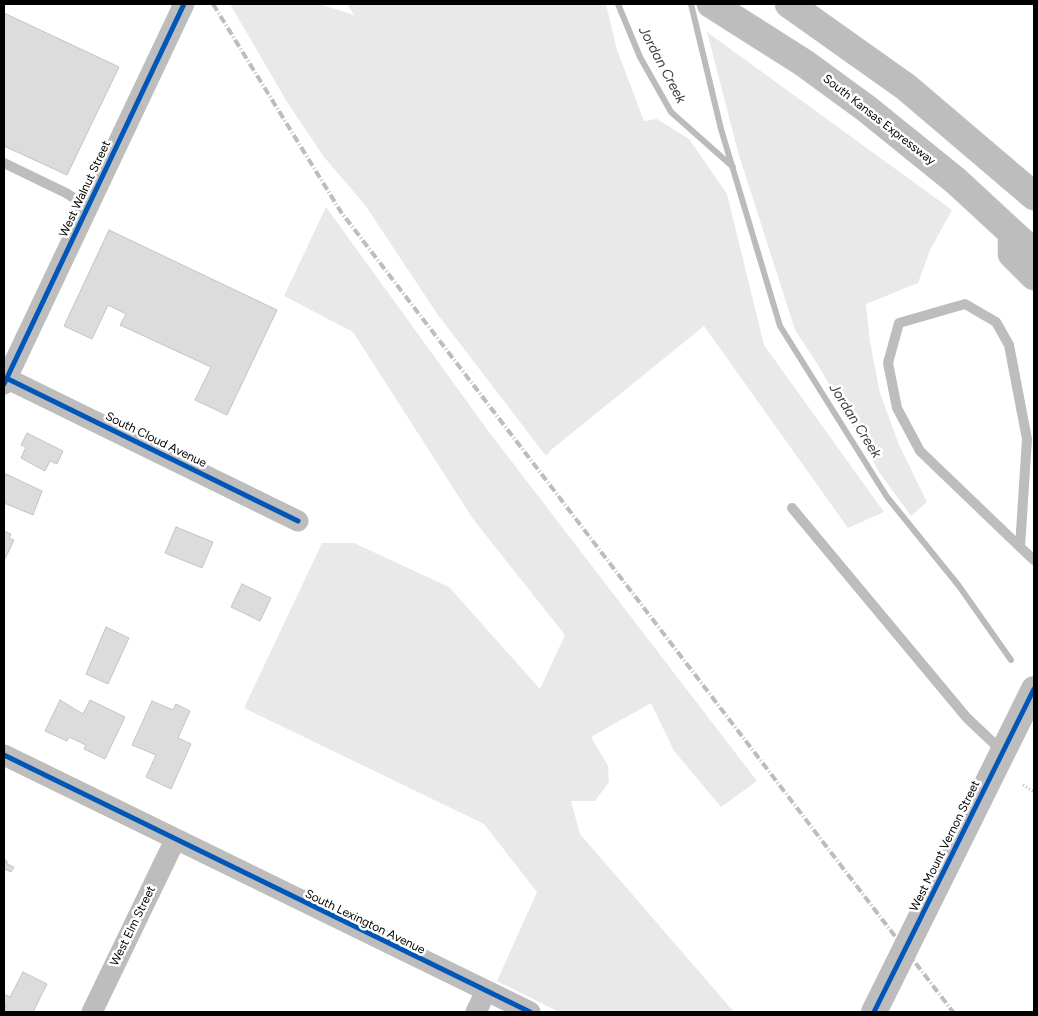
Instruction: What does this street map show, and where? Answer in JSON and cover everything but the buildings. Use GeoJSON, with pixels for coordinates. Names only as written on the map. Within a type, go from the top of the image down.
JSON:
{"type":"FeatureCollection","features":[{"type":"Feature","properties":{"kind":"main road","name":"South Kansas Expressway"},"geometry":{"type":"LineString","coordinates":[[711,4],[833,84],[897,133],[963,187],[1034,253]]}},
{"type":"Feature","properties":{"kind":"main road"},"geometry":{"type":"LineString","coordinates":[[789,4],[906,86],[1034,196]]}},
{"type":"Feature","properties":{"kind":"main road"},"geometry":{"type":"LineString","coordinates":[[1012,232],[1012,254],[1034,276]]}},
{"type":"Feature","properties":{"kind":"street","name":"West Walnut Street"},"geometry":{"type":"LineString","coordinates":[[5,381],[184,4]]}},
{"type":"Feature","properties":{"kind":"street","name":"South Cloud Avenue"},"geometry":{"type":"LineString","coordinates":[[5,381],[298,520]]}},
{"type":"Feature","properties":{"kind":"street","name":"West Mount Vernon Street"},"geometry":{"type":"LineString","coordinates":[[874,1012],[1034,689]]}},
{"type":"Feature","properties":{"kind":"street","name":"South Lexington Avenue"},"geometry":{"type":"LineString","coordinates":[[4,755],[530,1012]]}},
{"type":"Feature","properties":{"kind":"street","name":"West Elm Street"},"geometry":{"type":"LineString","coordinates":[[92,1012],[175,840]]}},
{"type":"Feature","properties":{"kind":"street"},"geometry":{"type":"LineString","coordinates":[[476,1012],[486,991]]}},
{"type":"Feature","properties":{"kind":"lane"},"geometry":{"type":"LineString","coordinates":[[4,163],[66,193],[88,207]]}},
{"type":"Feature","properties":{"kind":"lane"},"geometry":{"type":"LineString","coordinates":[[1020,547],[1028,440],[1009,345],[996,322],[965,304],[899,323],[888,363],[896,408],[920,451],[1020,547],[1034,560]]}},
{"type":"Feature","properties":{"kind":"lane"},"geometry":{"type":"LineString","coordinates":[[792,508],[967,718],[1003,752]]}},
{"type":"Feature","properties":{"kind":"path"},"geometry":{"type":"LineString","coordinates":[[1022,785],[1034,792]]}},
{"type":"Feature","properties":{"kind":"shaded area"},"geometry":{"type":"Polygon","coordinates":[[[230,4],[320,4],[354,15],[347,4],[606,4],[617,50],[644,121],[657,119],[689,139],[727,194],[764,345],[884,512],[848,528],[704,326],[546,456],[438,315],[365,205],[324,157],[287,102],[230,4]]]}},
{"type":"Feature","properties":{"kind":"shaded area"},"geometry":{"type":"Polygon","coordinates":[[[707,32],[952,210],[930,250],[918,283],[866,304],[870,342],[880,393],[899,445],[927,502],[911,516],[879,472],[818,365],[795,330],[738,152],[707,32]]]}},
{"type":"Feature","properties":{"kind":"shaded area"},"geometry":{"type":"Polygon","coordinates":[[[326,207],[489,432],[757,781],[721,807],[674,751],[651,703],[591,737],[608,766],[609,782],[595,801],[571,801],[580,834],[734,1012],[559,1012],[497,981],[537,892],[484,824],[244,708],[322,543],[354,543],[449,587],[540,689],[565,635],[473,519],[353,332],[284,296],[326,207]]]}},
{"type":"Feature","properties":{"kind":"waterway","name":"Jordan Creek"},"geometry":{"type":"LineString","coordinates":[[618,4],[640,57],[671,112],[733,167]]}},
{"type":"Feature","properties":{"kind":"waterway","name":"Jordan Creek"},"geometry":{"type":"LineString","coordinates":[[691,4],[721,129],[780,326],[887,497],[959,586],[1011,660]]}},
{"type":"Feature","properties":{"kind":"railway"},"geometry":{"type":"LineString","coordinates":[[213,4],[341,212],[953,1012]]}},
{"type":"Feature","properties":{"kind":"cycle path"},"geometry":{"type":"LineString","coordinates":[[4,384],[184,4]]}},
{"type":"Feature","properties":{"kind":"cycle path"},"geometry":{"type":"LineString","coordinates":[[6,378],[298,521]]}},
{"type":"Feature","properties":{"kind":"cycle path"},"geometry":{"type":"LineString","coordinates":[[874,1012],[1034,689]]}},
{"type":"Feature","properties":{"kind":"cycle path"},"geometry":{"type":"LineString","coordinates":[[4,755],[530,1012]]}}]}
